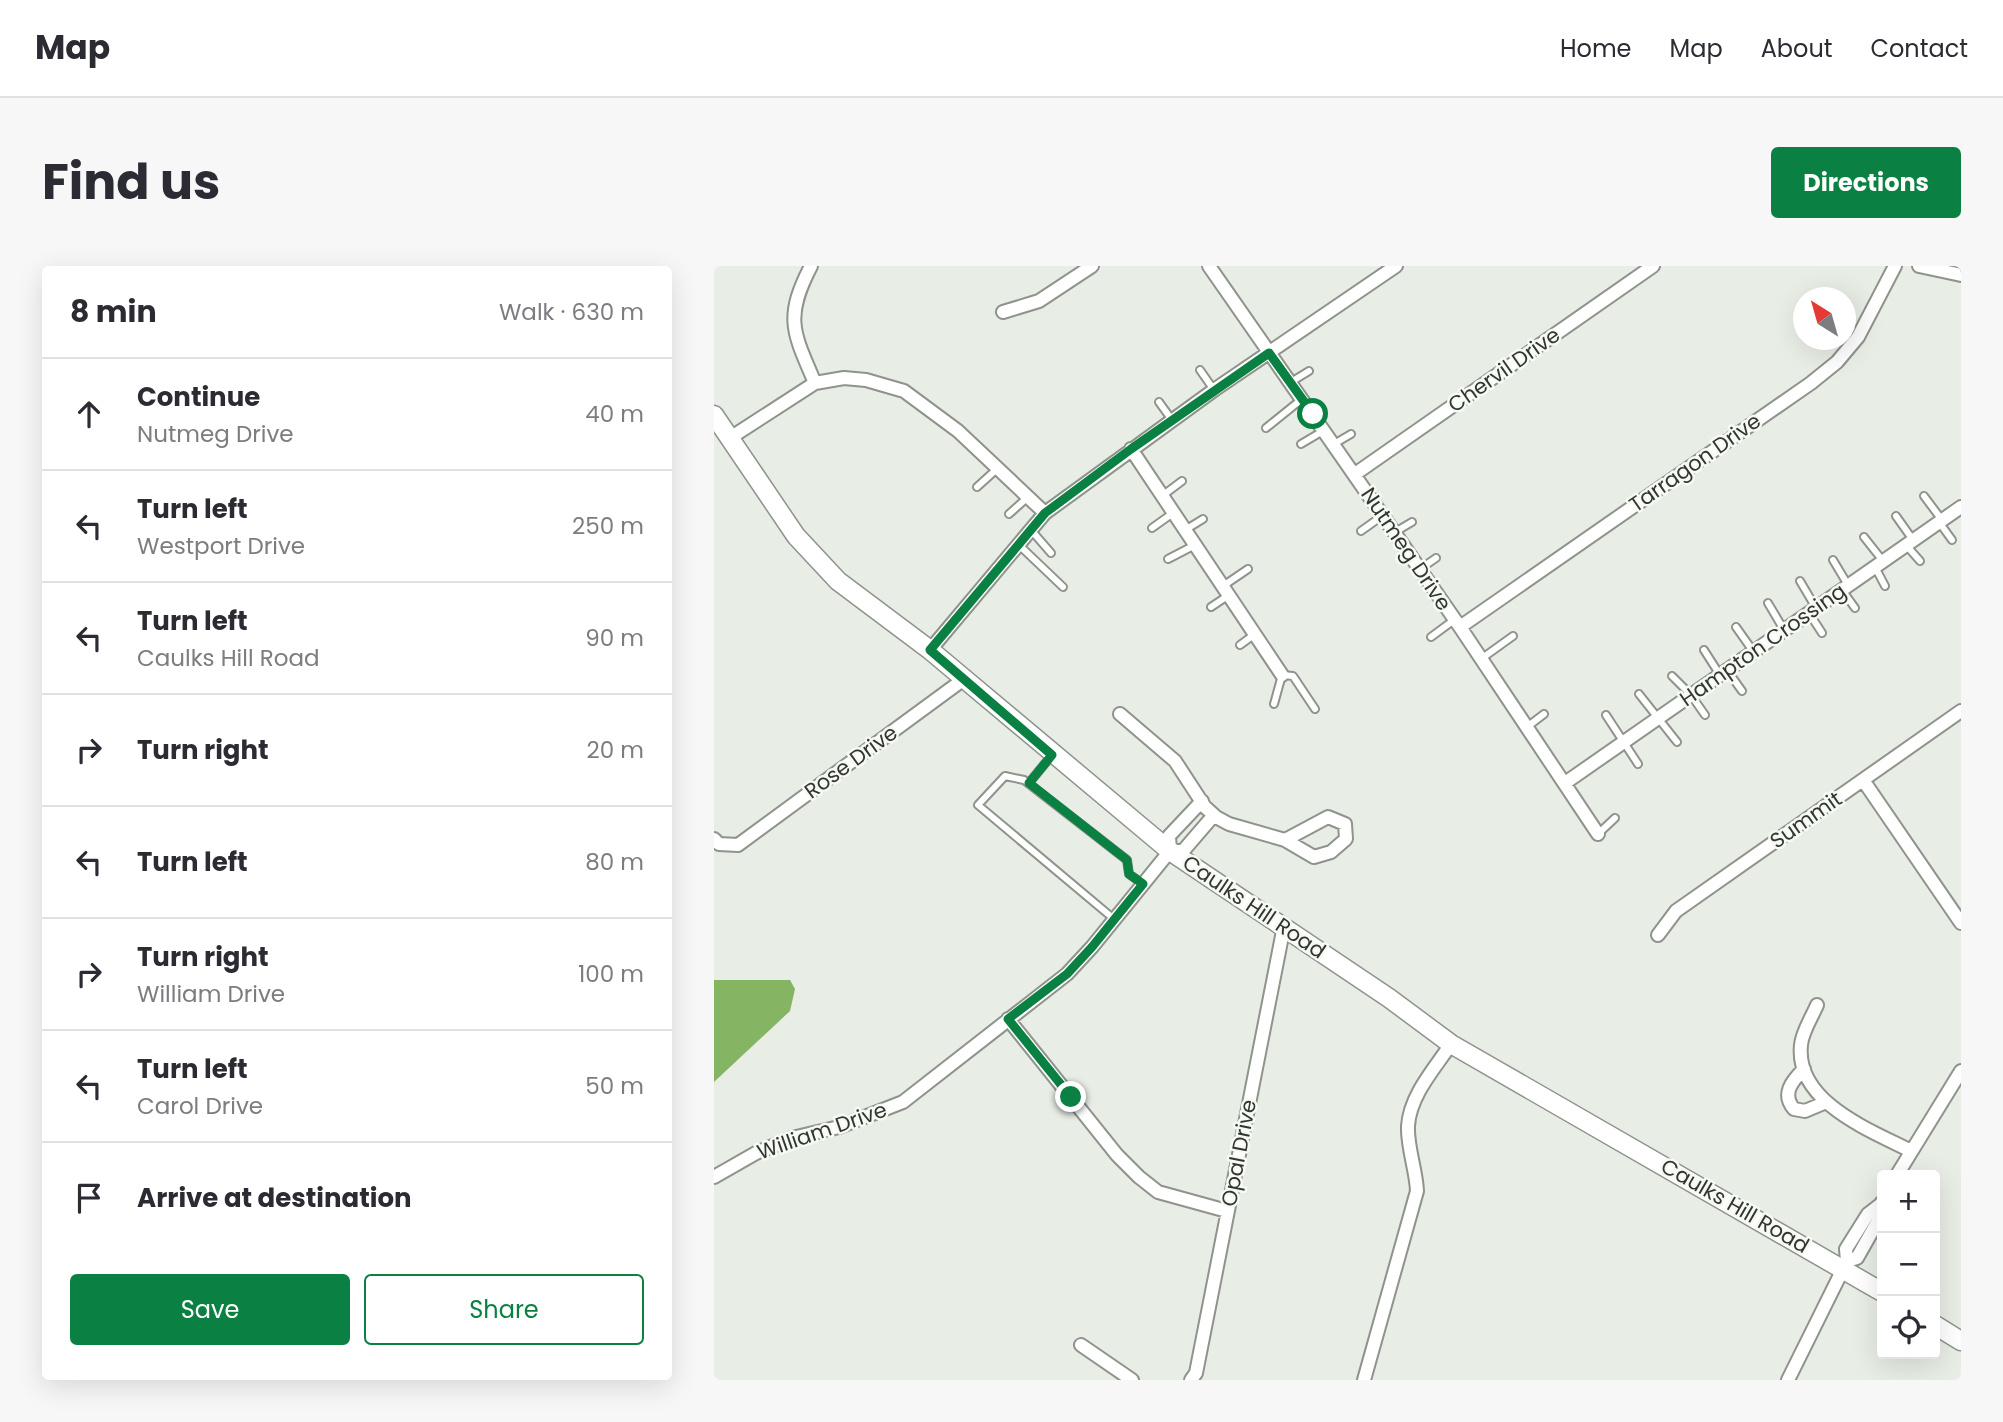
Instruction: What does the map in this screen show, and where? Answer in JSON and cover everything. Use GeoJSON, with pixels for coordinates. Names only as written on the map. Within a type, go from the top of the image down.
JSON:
{"type":"FeatureCollection","features":[{"type":"Feature","properties":{"kind":"main road","name":"Caulks Hill Road"},"geometry":{"type":"LineString","coordinates":[[720,427],[796,536],[838,581],[930,650],[1052,755],[1170,851],[1389,998],[1451,1044],[1845,1265],[1877,1288]]}},
{"type":"Feature","properties":{"kind":"main road"},"geometry":{"type":"LineString","coordinates":[[1940,1328],[1961,1341]]}},
{"type":"Feature","properties":{"kind":"street"},"geometry":{"type":"LineString","coordinates":[[811,266],[794,305],[793,320],[797,341],[815,383]]}},
{"type":"Feature","properties":{"kind":"street"},"geometry":{"type":"LineString","coordinates":[[1003,312],[1039,301],[1092,266]]}},
{"type":"Feature","properties":{"kind":"street","name":"Nutmeg Drive"},"geometry":{"type":"LineString","coordinates":[[1209,266],[1395,532],[1598,834]]}},
{"type":"Feature","properties":{"kind":"street"},"geometry":{"type":"LineString","coordinates":[[930,650],[1045,513],[1214,390],[1396,266]]}},
{"type":"Feature","properties":{"kind":"street","name":"Chervil Drive"},"geometry":{"type":"LineString","coordinates":[[1355,474],[1653,266]]}},
{"type":"Feature","properties":{"kind":"street","name":"Tarragon Drive"},"geometry":{"type":"LineString","coordinates":[[1457,623],[1811,383],[1837,362],[1858,337],[1895,266]]}},
{"type":"Feature","properties":{"kind":"street"},"geometry":{"type":"LineString","coordinates":[[1919,266],[1961,275]]}},
{"type":"Feature","properties":{"kind":"street"},"geometry":{"type":"LineString","coordinates":[[720,427],[815,383],[852,378],[904,391],[958,431],[1045,513]]}},
{"type":"Feature","properties":{"kind":"street"},"geometry":{"type":"LineString","coordinates":[[1131,449],[1282,675]]}},
{"type":"Feature","properties":{"kind":"street","name":"Hampton Crossing"},"geometry":{"type":"LineString","coordinates":[[1565,783],[1961,508]]}},
{"type":"Feature","properties":{"kind":"street","name":"Rose Drive"},"geometry":{"type":"LineString","coordinates":[[714,839],[719,844],[738,845],[964,679]]}},
{"type":"Feature","properties":{"kind":"street","name":"Summit"},"geometry":{"type":"LineString","coordinates":[[1658,935],[1676,911],[1961,711]]}},
{"type":"Feature","properties":{"kind":"street"},"geometry":{"type":"LineString","coordinates":[[1120,714],[1175,761],[1214,815],[1229,824],[1285,840]]}},
{"type":"Feature","properties":{"kind":"street"},"geometry":{"type":"LineString","coordinates":[[1864,780],[1961,923]]}},
{"type":"Feature","properties":{"kind":"street"},"geometry":{"type":"LineString","coordinates":[[1202,801],[1169,836],[1170,851],[1183,851],[1214,815]]}},
{"type":"Feature","properties":{"kind":"street","name":"William Drive"},"geometry":{"type":"LineString","coordinates":[[714,1177],[756,1153],[792,1138],[839,1127],[903,1102],[1067,974],[1170,851]]}},
{"type":"Feature","properties":{"kind":"street","name":"Opal Drive"},"geometry":{"type":"LineString","coordinates":[[1191,1380],[1196,1373],[1284,926]]}},
{"type":"Feature","properties":{"kind":"street"},"geometry":{"type":"LineString","coordinates":[[1816,1004],[1801,1044],[1804,1069],[1824,1103],[1910,1151]]}},
{"type":"Feature","properties":{"kind":"street"},"geometry":{"type":"LineString","coordinates":[[1008,1019],[1118,1155],[1139,1177],[1158,1192],[1227,1211]]}},
{"type":"Feature","properties":{"kind":"street"},"geometry":{"type":"LineString","coordinates":[[1364,1380],[1417,1191],[1408,1126],[1412,1106],[1451,1044]]}},
{"type":"Feature","properties":{"kind":"street"},"geometry":{"type":"LineString","coordinates":[[1804,1069],[1793,1080],[1788,1092],[1789,1103],[1794,1109],[1805,1111],[1824,1103]]}},
{"type":"Feature","properties":{"kind":"street"},"geometry":{"type":"LineString","coordinates":[[1900,1170],[1961,1071]]}},
{"type":"Feature","properties":{"kind":"street"},"geometry":{"type":"LineString","coordinates":[[1788,1380],[1845,1265],[1846,1250],[1868,1214],[1877,1207]]}},
{"type":"Feature","properties":{"kind":"street"},"geometry":{"type":"LineString","coordinates":[[1082,1345],[1132,1380]]}},
{"type":"Feature","properties":{"kind":"lane"},"geometry":{"type":"LineString","coordinates":[[1200,370],[1214,390]]}},
{"type":"Feature","properties":{"kind":"lane"},"geometry":{"type":"LineString","coordinates":[[1291,382],[1309,371]]}},
{"type":"Feature","properties":{"kind":"lane"},"geometry":{"type":"LineString","coordinates":[[1266,428],[1302,399]]}},
{"type":"Feature","properties":{"kind":"lane"},"geometry":{"type":"LineString","coordinates":[[1159,402],[1172,420]]}},
{"type":"Feature","properties":{"kind":"lane"},"geometry":{"type":"LineString","coordinates":[[1301,444],[1324,430]]}},
{"type":"Feature","properties":{"kind":"lane"},"geometry":{"type":"LineString","coordinates":[[1334,444],[1351,434]]}},
{"type":"Feature","properties":{"kind":"lane"},"geometry":{"type":"LineString","coordinates":[[977,487],[998,468]]}},
{"type":"Feature","properties":{"kind":"lane"},"geometry":{"type":"LineString","coordinates":[[1162,496],[1182,481]]}},
{"type":"Feature","properties":{"kind":"lane"},"geometry":{"type":"LineString","coordinates":[[1924,496],[1952,540]]}},
{"type":"Feature","properties":{"kind":"lane"},"geometry":{"type":"LineString","coordinates":[[1009,514],[1028,497]]}},
{"type":"Feature","properties":{"kind":"lane"},"geometry":{"type":"LineString","coordinates":[[1152,528],[1173,513]]}},
{"type":"Feature","properties":{"kind":"lane"},"geometry":{"type":"LineString","coordinates":[[1361,530],[1383,515]]}},
{"type":"Feature","properties":{"kind":"lane"},"geometry":{"type":"LineString","coordinates":[[1896,516],[1920,561]]}},
{"type":"Feature","properties":{"kind":"lane"},"geometry":{"type":"LineString","coordinates":[[1185,530],[1203,519]]}},
{"type":"Feature","properties":{"kind":"lane"},"geometry":{"type":"LineString","coordinates":[[1395,532],[1412,522]]}},
{"type":"Feature","properties":{"kind":"lane"},"geometry":{"type":"LineString","coordinates":[[1030,529],[1051,553]]}},
{"type":"Feature","properties":{"kind":"lane"},"geometry":{"type":"LineString","coordinates":[[1864,537],[1879,564],[1885,586]]}},
{"type":"Feature","properties":{"kind":"lane"},"geometry":{"type":"LineString","coordinates":[[1018,543],[1063,587]]}},
{"type":"Feature","properties":{"kind":"lane"},"geometry":{"type":"LineString","coordinates":[[1168,559],[1195,545]]}},
{"type":"Feature","properties":{"kind":"lane"},"geometry":{"type":"LineString","coordinates":[[1420,569],[1436,558]]}},
{"type":"Feature","properties":{"kind":"lane"},"geometry":{"type":"LineString","coordinates":[[1833,560],[1855,608]]}},
{"type":"Feature","properties":{"kind":"lane"},"geometry":{"type":"LineString","coordinates":[[1211,607],[1248,569]]}},
{"type":"Feature","properties":{"kind":"lane"},"geometry":{"type":"LineString","coordinates":[[1800,582],[1822,633]]}},
{"type":"Feature","properties":{"kind":"lane"},"geometry":{"type":"LineString","coordinates":[[1768,603],[1784,630]]}},
{"type":"Feature","properties":{"kind":"lane"},"geometry":{"type":"LineString","coordinates":[[1431,637],[1457,623]]}},
{"type":"Feature","properties":{"kind":"lane"},"geometry":{"type":"LineString","coordinates":[[1736,627],[1754,652]]}},
{"type":"Feature","properties":{"kind":"lane"},"geometry":{"type":"LineString","coordinates":[[1240,645],[1255,634]]}},
{"type":"Feature","properties":{"kind":"lane"},"geometry":{"type":"LineString","coordinates":[[1481,659],[1513,636]]}},
{"type":"Feature","properties":{"kind":"lane"},"geometry":{"type":"LineString","coordinates":[[1704,650],[1742,691]]}},
{"type":"Feature","properties":{"kind":"lane"},"geometry":{"type":"LineString","coordinates":[[1274,705],[1282,675],[1293,676],[1315,709]]}},
{"type":"Feature","properties":{"kind":"lane"},"geometry":{"type":"LineString","coordinates":[[1672,676],[1691,695],[1705,715]]}},
{"type":"Feature","properties":{"kind":"lane"},"geometry":{"type":"LineString","coordinates":[[1639,694],[1677,742]]}},
{"type":"Feature","properties":{"kind":"lane"},"geometry":{"type":"LineString","coordinates":[[1527,727],[1544,715]]}},
{"type":"Feature","properties":{"kind":"lane"},"geometry":{"type":"LineString","coordinates":[[1606,715],[1638,764]]}},
{"type":"Feature","properties":{"kind":"lane"},"geometry":{"type":"LineString","coordinates":[[1029,783],[1052,755]]}},
{"type":"Feature","properties":{"kind":"lane"},"geometry":{"type":"LineString","coordinates":[[1114,919],[978,805],[1005,776],[1024,779],[1127,860],[1129,874],[1143,884]]}},
{"type":"Feature","properties":{"kind":"lane"},"geometry":{"type":"LineString","coordinates":[[1598,834],[1615,818]]}},
{"type":"Feature","properties":{"kind":"shaded area"},"geometry":{"type":"Polygon","coordinates":[[[714,980],[790,980],[795,989],[790,1011],[714,1082],[714,980]]]}},
{"type":"Feature","properties":{"kind":"route"},"geometry":{"type":"LineString","coordinates":[[1071,1097],[1008,1019],[1067,974],[1143,884],[1129,874],[1127,860],[1029,783],[1052,755],[930,650],[1045,513],[1269,353],[1313,414]]}}]}
